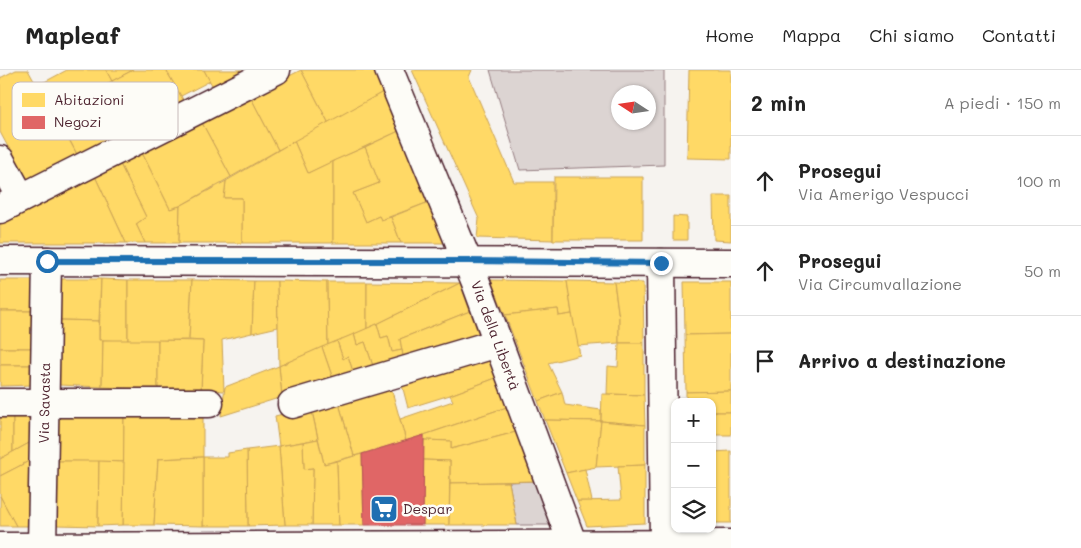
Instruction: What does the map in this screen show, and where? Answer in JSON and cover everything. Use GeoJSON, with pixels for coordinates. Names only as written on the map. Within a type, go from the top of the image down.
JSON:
{"type":"FeatureCollection","features":[{"type":"Feature","properties":{"kind":"street"},"geometry":{"type":"LineString","coordinates":[[178,119],[276,70]]}},
{"type":"Feature","properties":{"kind":"street","name":"Via della Libertà"},"geometry":{"type":"LineString","coordinates":[[389,70],[467,261],[573,546]]}},
{"type":"Feature","properties":{"kind":"street"},"geometry":{"type":"LineString","coordinates":[[0,160],[10,204],[137,140]]}},
{"type":"Feature","properties":{"kind":"street"},"geometry":{"type":"LineString","coordinates":[[0,261],[731,262]]}},
{"type":"Feature","properties":{"kind":"street","name":"Via Savasta"},"geometry":{"type":"LineString","coordinates":[[42,547],[47,261]]}},
{"type":"Feature","properties":{"kind":"street"},"geometry":{"type":"LineString","coordinates":[[661,263],[664,544]]}},
{"type":"Feature","properties":{"kind":"street"},"geometry":{"type":"LineString","coordinates":[[292,404],[498,343]]}},
{"type":"Feature","properties":{"kind":"street"},"geometry":{"type":"LineString","coordinates":[[0,403],[209,403]]}},
{"type":"Feature","properties":{"kind":"street"},"geometry":{"type":"LineString","coordinates":[[0,547],[731,544]]}},
{"type":"Feature","properties":{"kind":"shaded area"},"geometry":{"type":"Polygon","coordinates":[[[490,70],[664,70],[664,165],[520,170],[490,70]]]}},
{"type":"Feature","properties":{"kind":"shaded area"},"geometry":{"type":"Polygon","coordinates":[[[535,481],[551,525],[517,525],[509,482],[535,481]]]}},
{"type":"Feature","properties":{"kind":"building: Abitazioni"},"geometry":{"type":"Polygon","coordinates":[[[16,70],[28,70],[35,82],[12,82],[12,140],[69,140],[79,158],[28,184],[0,132],[0,78],[16,70]]]}},
{"type":"Feature","properties":{"kind":"building: Abitazioni"},"geometry":{"type":"Polygon","coordinates":[[[67,70],[106,70],[112,81],[110,82],[44,82],[67,70]]]}},
{"type":"Feature","properties":{"kind":"building: Abitazioni"},"geometry":{"type":"Polygon","coordinates":[[[106,70],[133,70],[112,81],[106,70]]]}},
{"type":"Feature","properties":{"kind":"building: Abitazioni"},"geometry":{"type":"Polygon","coordinates":[[[133,70],[166,70],[173,82],[113,82],[133,70]]]}},
{"type":"Feature","properties":{"kind":"building: Abitazioni"},"geometry":{"type":"Polygon","coordinates":[[[166,70],[204,70],[210,81],[181,96],[178,91],[178,82],[173,82],[166,70]]]}},
{"type":"Feature","properties":{"kind":"building: Abitazioni"},"geometry":{"type":"Polygon","coordinates":[[[204,70],[244,70],[246,72],[214,89],[204,70]]]}},
{"type":"Feature","properties":{"kind":"building: Abitazioni"},"geometry":{"type":"Polygon","coordinates":[[[301,70],[374,70],[383,92],[329,124],[301,70]]]}},
{"type":"Feature","properties":{"kind":"building: Abitazioni"},"geometry":{"type":"Polygon","coordinates":[[[301,70],[329,124],[278,150],[250,96],[301,70]]]}},
{"type":"Feature","properties":{"kind":"building: Abitazioni"},"geometry":{"type":"Polygon","coordinates":[[[412,70],[472,70],[469,77],[514,182],[553,182],[553,240],[477,238],[479,219],[412,70]]]}},
{"type":"Feature","properties":{"kind":"building: Abitazioni"},"geometry":{"type":"Polygon","coordinates":[[[689,70],[731,70],[731,159],[687,158],[689,70]]]}},
{"type":"Feature","properties":{"kind":"building: Abitazioni"},"geometry":{"type":"Polygon","coordinates":[[[178,91],[185,103],[178,107],[178,91]]]}},
{"type":"Feature","properties":{"kind":"building: Abitazioni"},"geometry":{"type":"Polygon","coordinates":[[[383,92],[399,131],[308,173],[294,141],[383,92]]]}},
{"type":"Feature","properties":{"kind":"building: Abitazioni"},"geometry":{"type":"Polygon","coordinates":[[[250,96],[278,150],[231,177],[201,121],[250,96]]]}},
{"type":"Feature","properties":{"kind":"building: Abitazioni"},"geometry":{"type":"Polygon","coordinates":[[[201,121],[231,177],[180,206],[170,209],[141,151],[163,140],[178,140],[178,132],[201,121]]]}},
{"type":"Feature","properties":{"kind":"building: Abitazioni"},"geometry":{"type":"Polygon","coordinates":[[[399,131],[429,202],[381,220],[379,216],[366,222],[353,193],[379,183],[365,147],[399,131]]]}},
{"type":"Feature","properties":{"kind":"building: Abitazioni"},"geometry":{"type":"Polygon","coordinates":[[[70,140],[113,140],[79,158],[70,140]]]}},
{"type":"Feature","properties":{"kind":"building: Abitazioni"},"geometry":{"type":"Polygon","coordinates":[[[294,141],[308,173],[333,161],[333,243],[242,243],[242,198],[224,198],[226,181],[294,141]]]}},
{"type":"Feature","properties":{"kind":"building: Abitazioni"},"geometry":{"type":"Polygon","coordinates":[[[365,147],[379,183],[353,193],[366,222],[379,216],[381,220],[391,217],[401,243],[333,243],[333,161],[365,147]]]}},
{"type":"Feature","properties":{"kind":"building: Abitazioni"},"geometry":{"type":"Polygon","coordinates":[[[141,151],[170,209],[180,206],[179,243],[145,243],[136,224],[146,217],[119,162],[141,151]]]}},
{"type":"Feature","properties":{"kind":"building: Abitazioni"},"geometry":{"type":"Polygon","coordinates":[[[119,162],[146,217],[136,224],[145,243],[126,243],[94,174],[119,162]]]}},
{"type":"Feature","properties":{"kind":"building: Abitazioni"},"geometry":{"type":"Polygon","coordinates":[[[94,174],[126,243],[0,243],[0,222],[94,174]]]}},
{"type":"Feature","properties":{"kind":"building: Abitazioni"},"geometry":{"type":"Polygon","coordinates":[[[554,177],[643,177],[643,240],[553,240],[554,177]]]}},
{"type":"Feature","properties":{"kind":"building: Abitazioni"},"geometry":{"type":"Polygon","coordinates":[[[226,181],[224,198],[242,198],[242,243],[179,243],[180,206],[226,181]]]}},
{"type":"Feature","properties":{"kind":"building: Abitazioni"},"geometry":{"type":"Polygon","coordinates":[[[713,196],[731,196],[731,241],[714,240],[713,196]]]}},
{"type":"Feature","properties":{"kind":"building: Abitazioni"},"geometry":{"type":"Polygon","coordinates":[[[429,202],[446,243],[401,243],[391,217],[429,202]]]}},
{"type":"Feature","properties":{"kind":"building: Abitazioni"},"geometry":{"type":"Polygon","coordinates":[[[673,216],[687,217],[687,240],[673,240],[673,216]]]}},
{"type":"Feature","properties":{"kind":"building: Abitazioni"},"geometry":{"type":"Polygon","coordinates":[[[61,279],[101,279],[99,321],[60,320],[61,279]]]}},
{"type":"Feature","properties":{"kind":"building: Abitazioni"},"geometry":{"type":"Polygon","coordinates":[[[101,279],[128,280],[128,341],[99,340],[101,279]]]}},
{"type":"Feature","properties":{"kind":"building: Abitazioni"},"geometry":{"type":"Polygon","coordinates":[[[0,280],[35,280],[35,311],[0,311],[0,280]]]}},
{"type":"Feature","properties":{"kind":"building: Abitazioni"},"geometry":{"type":"Polygon","coordinates":[[[128,280],[192,280],[189,340],[128,341],[128,280]]]}},
{"type":"Feature","properties":{"kind":"building: Abitazioni"},"geometry":{"type":"Polygon","coordinates":[[[192,280],[254,281],[252,333],[222,340],[224,391],[201,390],[203,341],[189,340],[192,280]]]}},
{"type":"Feature","properties":{"kind":"building: Abitazioni"},"geometry":{"type":"Polygon","coordinates":[[[491,280],[567,281],[572,314],[559,316],[558,309],[505,315],[491,280]]]}},
{"type":"Feature","properties":{"kind":"building: Abitazioni"},"geometry":{"type":"Polygon","coordinates":[[[254,281],[277,281],[278,327],[252,333],[254,281]]]}},
{"type":"Feature","properties":{"kind":"building: Abitazioni"},"geometry":{"type":"Polygon","coordinates":[[[277,281],[327,282],[328,345],[279,366],[277,281]]]}},
{"type":"Feature","properties":{"kind":"building: Abitazioni"},"geometry":{"type":"Polygon","coordinates":[[[567,281],[614,282],[619,318],[619,343],[577,346],[567,281]]]}},
{"type":"Feature","properties":{"kind":"building: Abitazioni"},"geometry":{"type":"Polygon","coordinates":[[[327,282],[367,282],[367,329],[328,345],[327,282]]]}},
{"type":"Feature","properties":{"kind":"building: Abitazioni"},"geometry":{"type":"Polygon","coordinates":[[[367,282],[460,283],[367,329],[367,282]]]}},
{"type":"Feature","properties":{"kind":"building: Abitazioni"},"geometry":{"type":"Polygon","coordinates":[[[614,282],[643,283],[644,343],[619,343],[619,318],[614,282]]]}},
{"type":"Feature","properties":{"kind":"building: Abitazioni"},"geometry":{"type":"Polygon","coordinates":[[[684,282],[731,282],[731,334],[685,335],[684,282]]]}},
{"type":"Feature","properties":{"kind":"building: Abitazioni"},"geometry":{"type":"Polygon","coordinates":[[[460,283],[470,311],[400,339],[402,350],[392,352],[388,336],[381,338],[377,324],[460,283]]]}},
{"type":"Feature","properties":{"kind":"building: Abitazioni"},"geometry":{"type":"Polygon","coordinates":[[[558,309],[559,316],[572,314],[580,355],[548,363],[562,392],[538,401],[505,315],[558,309]]]}},
{"type":"Feature","properties":{"kind":"building: Abitazioni"},"geometry":{"type":"Polygon","coordinates":[[[0,311],[35,311],[34,348],[0,348],[0,311]]]}},
{"type":"Feature","properties":{"kind":"building: Abitazioni"},"geometry":{"type":"Polygon","coordinates":[[[470,311],[480,338],[404,362],[400,339],[470,311]]]}},
{"type":"Feature","properties":{"kind":"building: Abitazioni"},"geometry":{"type":"Polygon","coordinates":[[[60,320],[99,321],[99,340],[103,340],[102,387],[59,385],[60,320]]]}},
{"type":"Feature","properties":{"kind":"building: Abitazioni"},"geometry":{"type":"Polygon","coordinates":[[[377,324],[381,338],[388,336],[392,352],[402,350],[404,362],[374,369],[365,342],[357,345],[354,334],[377,324]]]}},
{"type":"Feature","properties":{"kind":"building: Abitazioni"},"geometry":{"type":"Polygon","coordinates":[[[354,334],[357,345],[365,342],[374,369],[354,375],[348,356],[343,359],[337,341],[354,334]]]}},
{"type":"Feature","properties":{"kind":"building: Abitazioni"},"geometry":{"type":"Polygon","coordinates":[[[731,334],[731,391],[686,392],[685,335],[731,334]]]}},
{"type":"Feature","properties":{"kind":"building: Abitazioni"},"geometry":{"type":"Polygon","coordinates":[[[103,340],[158,340],[158,389],[102,387],[103,340]]]}},
{"type":"Feature","properties":{"kind":"building: Abitazioni"},"geometry":{"type":"Polygon","coordinates":[[[158,340],[203,341],[201,390],[158,389],[158,340]]]}},
{"type":"Feature","properties":{"kind":"building: Abitazioni"},"geometry":{"type":"Polygon","coordinates":[[[337,341],[343,359],[348,356],[354,375],[334,382],[322,347],[337,341]]]}},
{"type":"Feature","properties":{"kind":"building: Abitazioni"},"geometry":{"type":"Polygon","coordinates":[[[619,343],[644,343],[644,395],[607,394],[608,366],[618,367],[619,343]]]}},
{"type":"Feature","properties":{"kind":"building: Abitazioni"},"geometry":{"type":"Polygon","coordinates":[[[322,347],[334,382],[282,397],[279,366],[322,347]]]}},
{"type":"Feature","properties":{"kind":"building: Abitazioni"},"geometry":{"type":"Polygon","coordinates":[[[0,348],[34,348],[34,365],[0,365],[0,348]]]}},
{"type":"Feature","properties":{"kind":"building: Abitazioni"},"geometry":{"type":"Polygon","coordinates":[[[487,354],[496,378],[408,408],[401,381],[487,354]]]}},
{"type":"Feature","properties":{"kind":"building: Abitazioni"},"geometry":{"type":"Polygon","coordinates":[[[0,365],[34,365],[34,385],[0,386],[0,365]]]}},
{"type":"Feature","properties":{"kind":"building: Abitazioni"},"geometry":{"type":"Polygon","coordinates":[[[279,366],[282,397],[221,416],[225,387],[279,366]]]}},
{"type":"Feature","properties":{"kind":"building: Abitazioni"},"geometry":{"type":"Polygon","coordinates":[[[496,378],[507,407],[406,441],[400,419],[453,401],[450,395],[496,378]]]}},
{"type":"Feature","properties":{"kind":"building: Abitazioni"},"geometry":{"type":"Polygon","coordinates":[[[390,384],[406,441],[354,456],[338,400],[390,384]]]}},
{"type":"Feature","properties":{"kind":"building: Abitazioni"},"geometry":{"type":"Polygon","coordinates":[[[731,391],[731,412],[716,412],[716,398],[686,398],[686,392],[731,391]]]}},
{"type":"Feature","properties":{"kind":"building: Abitazioni"},"geometry":{"type":"Polygon","coordinates":[[[562,392],[565,405],[601,410],[601,421],[545,420],[538,401],[562,392]]]}},
{"type":"Feature","properties":{"kind":"building: Abitazioni"},"geometry":{"type":"Polygon","coordinates":[[[602,394],[644,395],[645,425],[601,421],[602,394]]]}},
{"type":"Feature","properties":{"kind":"building: Abitazioni"},"geometry":{"type":"Polygon","coordinates":[[[338,400],[354,456],[324,464],[311,407],[338,400]]]}},
{"type":"Feature","properties":{"kind":"building: Abitazioni"},"geometry":{"type":"Polygon","coordinates":[[[311,407],[318,439],[279,446],[275,416],[311,407]]]}},
{"type":"Feature","properties":{"kind":"building: Abitazioni"},"geometry":{"type":"Polygon","coordinates":[[[507,407],[516,432],[451,449],[451,441],[424,440],[424,435],[507,407]]]}},
{"type":"Feature","properties":{"kind":"building: Abitazioni"},"geometry":{"type":"Polygon","coordinates":[[[716,412],[731,412],[731,435],[716,435],[716,412]]]}},
{"type":"Feature","properties":{"kind":"building: Abitazioni"},"geometry":{"type":"Polygon","coordinates":[[[59,414],[124,415],[124,462],[58,461],[59,414]]]}},
{"type":"Feature","properties":{"kind":"building: Abitazioni"},"geometry":{"type":"Polygon","coordinates":[[[0,415],[13,415],[13,452],[0,459],[0,415]]]}},
{"type":"Feature","properties":{"kind":"building: Abitazioni"},"geometry":{"type":"Polygon","coordinates":[[[13,415],[32,415],[31,442],[13,452],[13,415]]]}},
{"type":"Feature","properties":{"kind":"building: Abitazioni"},"geometry":{"type":"Polygon","coordinates":[[[124,415],[203,415],[203,457],[158,459],[154,525],[123,525],[124,415]]]}},
{"type":"Feature","properties":{"kind":"building: Abitazioni"},"geometry":{"type":"Polygon","coordinates":[[[545,420],[601,421],[596,467],[566,473],[545,420]]]}},
{"type":"Feature","properties":{"kind":"building: Abitazioni"},"geometry":{"type":"Polygon","coordinates":[[[601,421],[645,425],[645,465],[596,467],[601,421]]]}},
{"type":"Feature","properties":{"kind":"building: Abitazioni"},"geometry":{"type":"Polygon","coordinates":[[[516,432],[535,481],[450,483],[450,461],[423,460],[424,440],[451,441],[451,449],[516,432]]]}},
{"type":"Feature","properties":{"kind":"building: Abitazioni"},"geometry":{"type":"Polygon","coordinates":[[[318,439],[324,464],[337,461],[339,525],[312,525],[313,468],[304,469],[303,442],[318,439]]]}},
{"type":"Feature","properties":{"kind":"building: Abitazioni"},"geometry":{"type":"Polygon","coordinates":[[[31,442],[31,460],[0,476],[0,459],[31,442]]]}},
{"type":"Feature","properties":{"kind":"building: Abitazioni"},"geometry":{"type":"Polygon","coordinates":[[[303,442],[304,469],[313,468],[312,525],[285,525],[279,446],[303,442]]]}},
{"type":"Feature","properties":{"kind":"building: Abitazioni"},"geometry":{"type":"Polygon","coordinates":[[[279,446],[285,525],[248,526],[247,450],[279,446]]]}},
{"type":"Feature","properties":{"kind":"building: Abitazioni"},"geometry":{"type":"Polygon","coordinates":[[[247,450],[248,526],[203,526],[203,457],[228,457],[228,453],[247,450]]]}},
{"type":"Feature","properties":{"kind":"building: Abitazioni"},"geometry":{"type":"Polygon","coordinates":[[[731,451],[731,523],[716,523],[716,452],[731,451]]]}},
{"type":"Feature","properties":{"kind":"building: Abitazioni"},"geometry":{"type":"Polygon","coordinates":[[[362,454],[364,525],[339,525],[337,461],[362,454]]]}},
{"type":"Feature","properties":{"kind":"building: Abitazioni"},"geometry":{"type":"Polygon","coordinates":[[[203,457],[203,526],[154,525],[158,459],[203,457]]]}},
{"type":"Feature","properties":{"kind":"building: Abitazioni"},"geometry":{"type":"Polygon","coordinates":[[[31,460],[29,526],[16,526],[0,496],[0,476],[31,460]]]}},
{"type":"Feature","properties":{"kind":"building: Abitazioni"},"geometry":{"type":"Polygon","coordinates":[[[423,460],[450,461],[449,525],[423,525],[423,460]]]}},
{"type":"Feature","properties":{"kind":"building: Abitazioni"},"geometry":{"type":"Polygon","coordinates":[[[58,461],[99,461],[98,526],[57,525],[58,461]]]}},
{"type":"Feature","properties":{"kind":"building: Abitazioni"},"geometry":{"type":"Polygon","coordinates":[[[99,461],[124,462],[123,525],[98,526],[99,461]]]}},
{"type":"Feature","properties":{"kind":"building: Abitazioni"},"geometry":{"type":"Polygon","coordinates":[[[645,465],[645,523],[587,526],[577,501],[621,500],[618,466],[645,465]]]}},
{"type":"Feature","properties":{"kind":"building: Abitazioni"},"geometry":{"type":"Polygon","coordinates":[[[585,469],[592,501],[577,501],[566,473],[585,469]]]}},
{"type":"Feature","properties":{"kind":"building: Abitazioni"},"geometry":{"type":"Polygon","coordinates":[[[509,482],[517,525],[449,525],[450,483],[509,482]]]}},
{"type":"Feature","properties":{"kind":"building: Abitazioni"},"geometry":{"type":"Polygon","coordinates":[[[0,496],[16,526],[0,526],[0,496]]]}},
{"type":"Feature","properties":{"kind":"building: Negozi"},"geometry":{"type":"Polygon","coordinates":[[[424,435],[423,525],[364,525],[362,454],[424,435]]]}},
{"type":"Feature","properties":{"kind":"place","name":"Despar"},"geometry":{"type":"Point","coordinates":[384,509]}},
{"type":"Feature","properties":{"kind":"route"},"geometry":{"type":"LineString","coordinates":[[47,261],[661,263]]}}]}
